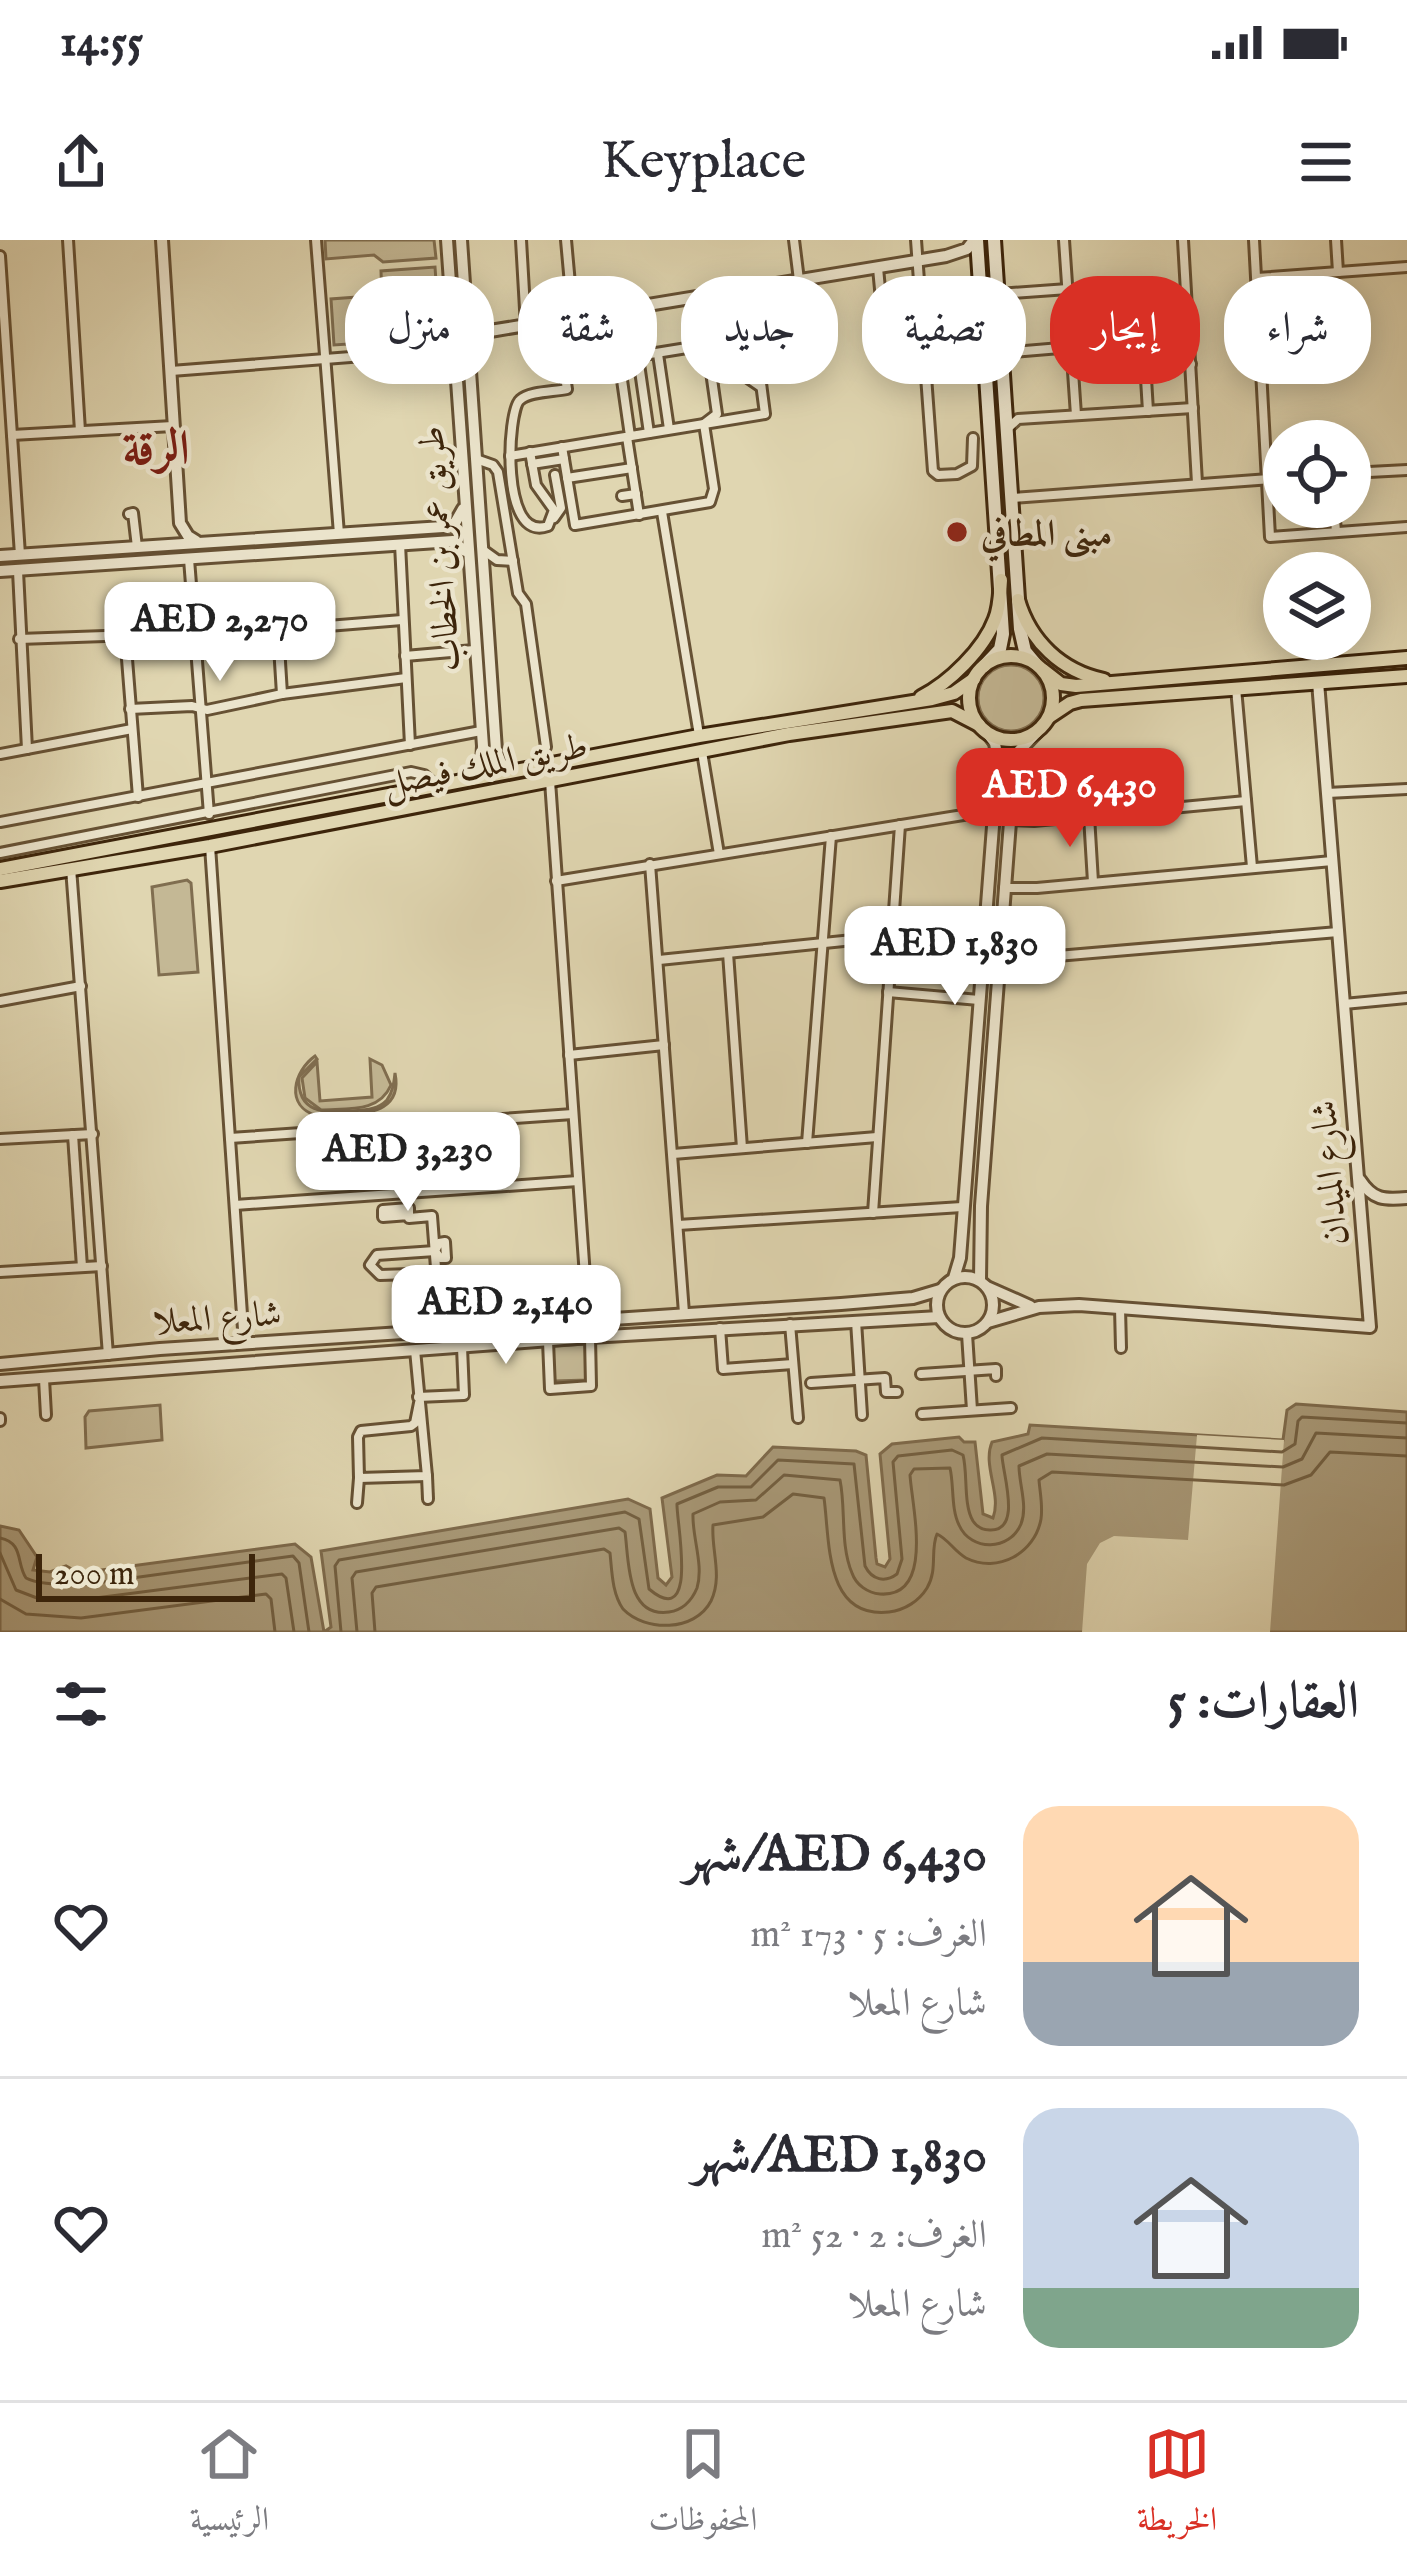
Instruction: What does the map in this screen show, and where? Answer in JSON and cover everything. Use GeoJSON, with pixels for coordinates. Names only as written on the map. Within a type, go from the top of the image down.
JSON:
{"type":"FeatureCollection","features":[{"type":"Feature","properties":{"kind":"main road"},"geometry":{"type":"LineString","coordinates":[[976,240],[1003,634],[1000,649],[974,679],[970,703],[982,728],[1011,740],[1036,732],[1049,717],[1081,700],[1407,676]]}},
{"type":"Feature","properties":{"kind":"main road"},"geometry":{"type":"LineString","coordinates":[[994,240],[997,276]]}},
{"type":"Feature","properties":{"kind":"main road"},"geometry":{"type":"LineString","coordinates":[[1004,384],[1022,643],[1053,692],[1049,717]]}},
{"type":"Feature","properties":{"kind":"main road"},"geometry":{"type":"LineString","coordinates":[[995,502],[1011,499]]}},
{"type":"Feature","properties":{"kind":"main road"},"geometry":{"type":"LineString","coordinates":[[910,702],[945,683],[988,634],[996,617],[1001,580]]}},
{"type":"Feature","properties":{"kind":"main road"},"geometry":{"type":"LineString","coordinates":[[1018,600],[1028,628],[1049,653],[1082,674],[1117,682]]}},
{"type":"Feature","properties":{"kind":"main road"},"geometry":{"type":"LineString","coordinates":[[984,665],[1009,656],[1038,666],[1061,684],[1407,658]]}},
{"type":"Feature","properties":{"kind":"main road","name":"طريق الملك فيصل"},"geometry":{"type":"LineString","coordinates":[[0,869],[699,736],[910,702],[954,693],[974,679]]}},
{"type":"Feature","properties":{"kind":"main road","name":"طريق الملك فيصل"},"geometry":{"type":"LineString","coordinates":[[0,881],[210,846],[789,734],[934,712],[963,714],[982,728]]}},
{"type":"Feature","properties":{"kind":"main road"},"geometry":{"type":"LineString","coordinates":[[71,868],[75,860],[192,832]]}},
{"type":"Feature","properties":{"kind":"street"},"geometry":{"type":"LineString","coordinates":[[68,240],[80,431]]}},
{"type":"Feature","properties":{"kind":"street"},"geometry":{"type":"LineString","coordinates":[[162,240],[180,523],[188,536],[203,543]]}},
{"type":"Feature","properties":{"kind":"street"},"geometry":{"type":"LineString","coordinates":[[316,240],[340,534]]}},
{"type":"Feature","properties":{"kind":"street"},"geometry":{"type":"LineString","coordinates":[[520,240],[523,276]]}},
{"type":"Feature","properties":{"kind":"street"},"geometry":{"type":"LineString","coordinates":[[566,240],[569,276]]}},
{"type":"Feature","properties":{"kind":"street"},"geometry":{"type":"LineString","coordinates":[[794,240],[799,276]]}},
{"type":"Feature","properties":{"kind":"street"},"geometry":{"type":"LineString","coordinates":[[916,240],[920,276]]}},
{"type":"Feature","properties":{"kind":"street"},"geometry":{"type":"LineString","coordinates":[[833,276],[946,256],[968,249],[976,240]]}},
{"type":"Feature","properties":{"kind":"street"},"geometry":{"type":"LineString","coordinates":[[1064,240],[1067,276]]}},
{"type":"Feature","properties":{"kind":"street"},"geometry":{"type":"LineString","coordinates":[[1183,240],[1185,276]]}},
{"type":"Feature","properties":{"kind":"street"},"geometry":{"type":"LineString","coordinates":[[1255,240],[1257,276]]}},
{"type":"Feature","properties":{"kind":"street"},"geometry":{"type":"LineString","coordinates":[[1336,240],[1338,272]]}},
{"type":"Feature","properties":{"kind":"street","name":"طريق عمر بن الخطاب"},"geometry":{"type":"LineString","coordinates":[[454,242],[460,276]]}},
{"type":"Feature","properties":{"kind":"street","name":"طريق عمر بن الخطاب"},"geometry":{"type":"LineString","coordinates":[[454,242],[454,276]]}},
{"type":"Feature","properties":{"kind":"street"},"geometry":{"type":"LineString","coordinates":[[0,256],[3,355],[20,555]]}},
{"type":"Feature","properties":{"kind":"street"},"geometry":{"type":"LineString","coordinates":[[946,256],[970,258],[980,274]]}},
{"type":"Feature","properties":{"kind":"street"},"geometry":{"type":"LineString","coordinates":[[1284,276],[1407,267]]}},
{"type":"Feature","properties":{"kind":"street"},"geometry":{"type":"LineString","coordinates":[[878,268],[879,276]]}},
{"type":"Feature","properties":{"kind":"street"},"geometry":{"type":"LineString","coordinates":[[669,430],[658,353],[681,349]]}},
{"type":"Feature","properties":{"kind":"street"},"geometry":{"type":"LineString","coordinates":[[171,371],[345,357]]}},
{"type":"Feature","properties":{"kind":"street","name":"طريق عمر بن الخطاب"},"geometry":{"type":"LineString","coordinates":[[456,384],[482,731],[483,758],[473,779]]}},
{"type":"Feature","properties":{"kind":"street","name":"طريق عمر بن الخطاب"},"geometry":{"type":"LineString","coordinates":[[471,384],[497,754],[512,772]]}},
{"type":"Feature","properties":{"kind":"street"},"geometry":{"type":"LineString","coordinates":[[555,476],[561,508],[538,530],[527,527],[520,519],[510,456],[517,402],[567,389],[566,384]]}},
{"type":"Feature","properties":{"kind":"street"},"geometry":{"type":"LineString","coordinates":[[622,384],[639,515]]}},
{"type":"Feature","properties":{"kind":"street"},"geometry":{"type":"LineString","coordinates":[[642,384],[649,433]]}},
{"type":"Feature","properties":{"kind":"street"},"geometry":{"type":"LineString","coordinates":[[704,424],[717,414],[713,384]]}},
{"type":"Feature","properties":{"kind":"street"},"geometry":{"type":"LineString","coordinates":[[756,384],[762,388]]}},
{"type":"Feature","properties":{"kind":"street"},"geometry":{"type":"LineString","coordinates":[[510,456],[765,414],[761,384]]}},
{"type":"Feature","properties":{"kind":"street"},"geometry":{"type":"LineString","coordinates":[[928,384],[933,471],[957,474],[971,466],[974,438]]}},
{"type":"Feature","properties":{"kind":"street"},"geometry":{"type":"LineString","coordinates":[[1075,384],[1076,415]]}},
{"type":"Feature","properties":{"kind":"street"},"geometry":{"type":"LineString","coordinates":[[1146,384],[1148,411]]}},
{"type":"Feature","properties":{"kind":"street"},"geometry":{"type":"LineString","coordinates":[[1192,384],[1197,484]]}},
{"type":"Feature","properties":{"kind":"street"},"geometry":{"type":"LineString","coordinates":[[1263,384],[1265,420]]}},
{"type":"Feature","properties":{"kind":"street"},"geometry":{"type":"LineString","coordinates":[[1006,405],[1018,419]]}},
{"type":"Feature","properties":{"kind":"street"},"geometry":{"type":"LineString","coordinates":[[1007,430],[1018,419],[1193,408]]}},
{"type":"Feature","properties":{"kind":"street"},"geometry":{"type":"LineString","coordinates":[[562,447],[575,525],[662,512],[704,505],[714,496],[704,424]]}},
{"type":"Feature","properties":{"kind":"street"},"geometry":{"type":"LineString","coordinates":[[12,435],[173,426]]}},
{"type":"Feature","properties":{"kind":"street"},"geometry":{"type":"LineString","coordinates":[[530,452],[536,485],[550,500],[554,518]]}},
{"type":"Feature","properties":{"kind":"street"},"geometry":{"type":"LineString","coordinates":[[476,459],[497,469],[507,561],[526,604],[546,747]]}},
{"type":"Feature","properties":{"kind":"street"},"geometry":{"type":"LineString","coordinates":[[532,464],[564,459]]}},
{"type":"Feature","properties":{"kind":"street"},"geometry":{"type":"LineString","coordinates":[[567,478],[632,468]]}},
{"type":"Feature","properties":{"kind":"street"},"geometry":{"type":"LineString","coordinates":[[1371,472],[1407,470]]}},
{"type":"Feature","properties":{"kind":"street"},"geometry":{"type":"LineString","coordinates":[[1011,499],[1263,479]]}},
{"type":"Feature","properties":{"kind":"street"},"geometry":{"type":"LineString","coordinates":[[622,496],[636,494]]}},
{"type":"Feature","properties":{"kind":"street"},"geometry":{"type":"LineString","coordinates":[[0,556],[443,527],[455,523],[464,506]]}},
{"type":"Feature","properties":{"kind":"street"},"geometry":{"type":"LineString","coordinates":[[662,512],[699,736]]}},
{"type":"Feature","properties":{"kind":"street"},"geometry":{"type":"LineString","coordinates":[[165,545],[180,523]]}},
{"type":"Feature","properties":{"kind":"street"},"geometry":{"type":"LineString","coordinates":[[1270,528],[1270,536],[1407,526]]}},
{"type":"Feature","properties":{"kind":"street"},"geometry":{"type":"LineString","coordinates":[[1336,528],[1336,532]]}},
{"type":"Feature","properties":{"kind":"street"},"geometry":{"type":"LineString","coordinates":[[243,555],[304,546],[307,539],[303,536]]}},
{"type":"Feature","properties":{"kind":"street"},"geometry":{"type":"LineString","coordinates":[[0,571],[453,541],[467,556]]}},
{"type":"Feature","properties":{"kind":"street"},"geometry":{"type":"LineString","coordinates":[[400,544],[410,745]]}},
{"type":"Feature","properties":{"kind":"street"},"geometry":{"type":"LineString","coordinates":[[76,566],[69,559],[137,547]]}},
{"type":"Feature","properties":{"kind":"street"},"geometry":{"type":"LineString","coordinates":[[483,550],[507,561]]}},
{"type":"Feature","properties":{"kind":"street"},"geometry":{"type":"LineString","coordinates":[[189,559],[209,814]]}},
{"type":"Feature","properties":{"kind":"street"},"geometry":{"type":"LineString","coordinates":[[485,573],[507,561]]}},
{"type":"Feature","properties":{"kind":"street"},"geometry":{"type":"LineString","coordinates":[[18,570],[26,749]]}},
{"type":"Feature","properties":{"kind":"street"},"geometry":{"type":"LineString","coordinates":[[19,639],[278,630],[402,620]]}},
{"type":"Feature","properties":{"kind":"street"},"geometry":{"type":"LineString","coordinates":[[278,630],[282,694]]}},
{"type":"Feature","properties":{"kind":"street"},"geometry":{"type":"LineString","coordinates":[[125,634],[139,797]]}},
{"type":"Feature","properties":{"kind":"street"},"geometry":{"type":"LineString","coordinates":[[405,656],[474,650]]}},
{"type":"Feature","properties":{"kind":"street"},"geometry":{"type":"LineString","coordinates":[[476,673],[485,677],[491,672]]}},
{"type":"Feature","properties":{"kind":"street"},"geometry":{"type":"LineString","coordinates":[[130,709],[200,709],[406,678]]}},
{"type":"Feature","properties":{"kind":"street","name":"شارع الميدان"},"geometry":{"type":"LineString","coordinates":[[984,1283],[1021,1305],[1120,1306],[1370,1327],[1318,682]]}},
{"type":"Feature","properties":{"kind":"street"},"geometry":{"type":"LineString","coordinates":[[1236,686],[1252,867]]}},
{"type":"Feature","properties":{"kind":"street"},"geometry":{"type":"LineString","coordinates":[[982,728],[998,752],[994,810],[954,1278],[937,1298],[939,1317],[950,1329],[967,1334],[988,1322],[994,1304],[984,1283],[981,1214],[1004,888],[1018,752],[1036,732]]}},
{"type":"Feature","properties":{"kind":"street"},"geometry":{"type":"LineString","coordinates":[[0,754],[132,729]]}},
{"type":"Feature","properties":{"kind":"street"},"geometry":{"type":"LineString","coordinates":[[0,823],[482,731]]}},
{"type":"Feature","properties":{"kind":"street"},"geometry":{"type":"LineString","coordinates":[[702,752],[719,854]]}},
{"type":"Feature","properties":{"kind":"street"},"geometry":{"type":"LineString","coordinates":[[0,853],[411,772],[424,775],[436,786]]}},
{"type":"Feature","properties":{"kind":"street"},"geometry":{"type":"LineString","coordinates":[[550,781],[588,1319]]}},
{"type":"Feature","properties":{"kind":"street"},"geometry":{"type":"LineString","coordinates":[[1327,794],[1407,789]]}},
{"type":"Feature","properties":{"kind":"street"},"geometry":{"type":"LineString","coordinates":[[1010,820],[1246,801]]}},
{"type":"Feature","properties":{"kind":"street"},"geometry":{"type":"LineString","coordinates":[[556,881],[994,810]]}},
{"type":"Feature","properties":{"kind":"street"},"geometry":{"type":"LineString","coordinates":[[1089,816],[1093,882]]}},
{"type":"Feature","properties":{"kind":"street"},"geometry":{"type":"LineString","coordinates":[[873,1213],[900,825]]}},
{"type":"Feature","properties":{"kind":"street"},"geometry":{"type":"LineString","coordinates":[[807,1143],[831,836]]}},
{"type":"Feature","properties":{"kind":"street"},"geometry":{"type":"LineString","coordinates":[[210,846],[244,1344]]}},
{"type":"Feature","properties":{"kind":"street"},"geometry":{"type":"LineString","coordinates":[[1004,888],[1332,861]]}},
{"type":"Feature","properties":{"kind":"street"},"geometry":{"type":"LineString","coordinates":[[650,864],[684,1312]]}},
{"type":"Feature","properties":{"kind":"street"},"geometry":{"type":"LineString","coordinates":[[71,868],[108,1356]]}},
{"type":"Feature","properties":{"kind":"street"},"geometry":{"type":"LineString","coordinates":[[999,961],[1338,932]]}},
{"type":"Feature","properties":{"kind":"street"},"geometry":{"type":"LineString","coordinates":[[658,960],[892,935]]}},
{"type":"Feature","properties":{"kind":"street"},"geometry":{"type":"LineString","coordinates":[[728,953],[742,1148]]}},
{"type":"Feature","properties":{"kind":"street"},"geometry":{"type":"LineString","coordinates":[[0,1001],[80,986]]}},
{"type":"Feature","properties":{"kind":"street"},"geometry":{"type":"LineString","coordinates":[[888,992],[979,1000]]}},
{"type":"Feature","properties":{"kind":"street"},"geometry":{"type":"LineString","coordinates":[[1345,1004],[1407,998]]}},
{"type":"Feature","properties":{"kind":"street"},"geometry":{"type":"LineString","coordinates":[[569,1054],[664,1045]]}},
{"type":"Feature","properties":{"kind":"street"},"geometry":{"type":"LineString","coordinates":[[230,1138],[574,1114]]}},
{"type":"Feature","properties":{"kind":"street"},"geometry":{"type":"LineString","coordinates":[[0,1139],[93,1134]]}},
{"type":"Feature","properties":{"kind":"street"},"geometry":{"type":"LineString","coordinates":[[73,1135],[82,1267]]}},
{"type":"Feature","properties":{"kind":"street"},"geometry":{"type":"LineString","coordinates":[[673,1154],[877,1137]]}},
{"type":"Feature","properties":{"kind":"street"},"geometry":{"type":"LineString","coordinates":[[1358,1177],[1369,1195],[1383,1200],[1407,1198]]}},
{"type":"Feature","properties":{"kind":"street"},"geometry":{"type":"LineString","coordinates":[[235,1205],[578,1180]]}},
{"type":"Feature","properties":{"kind":"street"},"geometry":{"type":"LineString","coordinates":[[1363,1218],[1383,1200]]}},
{"type":"Feature","properties":{"kind":"street"},"geometry":{"type":"LineString","coordinates":[[678,1225],[962,1207]]}},
{"type":"Feature","properties":{"kind":"street"},"geometry":{"type":"LineString","coordinates":[[409,1215],[432,1216],[438,1286],[412,1292]]}},
{"type":"Feature","properties":{"kind":"street"},"geometry":{"type":"LineString","coordinates":[[411,1274],[380,1275],[370,1265],[377,1255],[435,1251]]}},
{"type":"Feature","properties":{"kind":"street"},"geometry":{"type":"LineString","coordinates":[[410,1253],[428,1499]]}},
{"type":"Feature","properties":{"kind":"street"},"geometry":{"type":"LineString","coordinates":[[0,1272],[102,1266]]}},
{"type":"Feature","properties":{"kind":"street"},"geometry":{"type":"LineString","coordinates":[[954,1278],[984,1283]]}},
{"type":"Feature","properties":{"kind":"street","name":"شارع المعلا"},"geometry":{"type":"LineString","coordinates":[[0,1367],[244,1344],[913,1298],[940,1290]]}},
{"type":"Feature","properties":{"kind":"street"},"geometry":{"type":"LineString","coordinates":[[1120,1306],[1121,1348]]}},
{"type":"Feature","properties":{"kind":"street","name":"شارع الميدان"},"geometry":{"type":"LineString","coordinates":[[988,1322],[1039,1307]]}},
{"type":"Feature","properties":{"kind":"street","name":"شارع المعلا"},"geometry":{"type":"LineString","coordinates":[[0,1382],[720,1328],[939,1317]]}},
{"type":"Feature","properties":{"kind":"street"},"geometry":{"type":"LineString","coordinates":[[856,1320],[862,1415]]}},
{"type":"Feature","properties":{"kind":"street"},"geometry":{"type":"LineString","coordinates":[[790,1324],[797,1418]]}},
{"type":"Feature","properties":{"kind":"street"},"geometry":{"type":"LineString","coordinates":[[720,1328],[723,1369],[793,1364]]}},
{"type":"Feature","properties":{"kind":"street"},"geometry":{"type":"LineString","coordinates":[[967,1334],[972,1410]]}},
{"type":"Feature","properties":{"kind":"street"},"geometry":{"type":"LineString","coordinates":[[548,1341],[550,1389],[591,1386],[590,1337]]}},
{"type":"Feature","properties":{"kind":"street"},"geometry":{"type":"LineString","coordinates":[[245,1362],[333,1352],[338,1345],[333,1338]]}},
{"type":"Feature","properties":{"kind":"street"},"geometry":{"type":"LineString","coordinates":[[418,1400],[464,1395],[462,1347]]}},
{"type":"Feature","properties":{"kind":"street"},"geometry":{"type":"LineString","coordinates":[[921,1375],[996,1369],[996,1376]]}},
{"type":"Feature","properties":{"kind":"street"},"geometry":{"type":"LineString","coordinates":[[44,1378],[46,1415]]}},
{"type":"Feature","properties":{"kind":"street"},"geometry":{"type":"LineString","coordinates":[[812,1382],[885,1378],[886,1393],[897,1392]]}},
{"type":"Feature","properties":{"kind":"street"},"geometry":{"type":"LineString","coordinates":[[357,1504],[361,1431],[411,1426],[418,1400]]}},
{"type":"Feature","properties":{"kind":"street"},"geometry":{"type":"LineString","coordinates":[[922,1414],[1011,1408]]}},
{"type":"Feature","properties":{"kind":"street"},"geometry":{"type":"LineString","coordinates":[[359,1478],[428,1476]]}},
{"type":"Feature","properties":{"kind":"shaded area"},"geometry":{"type":"Polygon","coordinates":[[[325,240],[434,240],[436,258],[326,259],[325,240]]]}},
{"type":"Feature","properties":{"kind":"shaded area"},"geometry":{"type":"Polygon","coordinates":[[[435,267],[436,276],[381,276],[381,271],[435,267]]]}},
{"type":"Feature","properties":{"kind":"shaded area"},"geometry":{"type":"Polygon","coordinates":[[[345,298],[345,344],[334,345],[331,299],[345,298]]]}},
{"type":"Feature","properties":{"kind":"shaded area"},"geometry":{"type":"Polygon","coordinates":[[[1011,665],[1034,675],[1044,698],[1034,721],[1011,731],[988,721],[978,698],[988,675],[1011,665]]]}},
{"type":"Feature","properties":{"kind":"shaded area"},"geometry":{"type":"Polygon","coordinates":[[[191,883],[198,972],[159,975],[152,887],[191,883]]]}},
{"type":"Feature","properties":{"kind":"shaded area"},"geometry":{"type":"Polygon","coordinates":[[[315,1056],[299,1077],[302,1098],[314,1108],[341,1112],[379,1106],[391,1094],[395,1073],[394,1094],[384,1106],[366,1113],[317,1116],[296,1097],[298,1079],[302,1070],[315,1056]]]}},
{"type":"Feature","properties":{"kind":"shaded area"},"geometry":{"type":"Polygon","coordinates":[[[370,1059],[382,1065],[391,1085],[371,1105],[321,1110],[305,1098],[302,1078],[317,1062],[320,1101],[372,1097],[370,1059]]]}},
{"type":"Feature","properties":{"kind":"shaded area"},"geometry":{"type":"Polygon","coordinates":[[[586,1344],[588,1380],[554,1381],[553,1346],[586,1344]]]}},
{"type":"Feature","properties":{"kind":"shaded area"},"geometry":{"type":"Polygon","coordinates":[[[160,1405],[162,1440],[86,1448],[89,1411],[160,1405]]]}},
{"type":"Feature","properties":{"kind":"water"},"geometry":{"type":"Polygon","coordinates":[[[1296,1404],[1407,1412],[1407,1632],[324,1632],[331,1627],[321,1551],[628,1499],[650,1509],[658,1578],[666,1585],[672,1577],[662,1498],[717,1475],[746,1476],[773,1447],[866,1455],[877,1564],[885,1567],[890,1559],[880,1454],[892,1444],[959,1437],[975,1442],[983,1514],[993,1518],[992,1442],[1028,1434],[1030,1425],[1283,1440],[1287,1410],[1296,1404]]]}},
{"type":"Feature","properties":{"kind":"water"},"geometry":{"type":"Polygon","coordinates":[[[0,1526],[19,1530],[37,1557],[33,1570],[50,1572],[66,1566],[79,1573],[295,1544],[311,1557],[324,1632],[0,1632],[0,1526]]]}},
{"type":"Feature","properties":{"kind":"pier"},"geometry":{"type":"Polygon","coordinates":[[[1197,1435],[1284,1440],[1270,1632],[1082,1632],[1087,1564],[1100,1543],[1114,1536],[1188,1540],[1197,1435]]]}},
{"type":"Feature","properties":{"kind":"place","name":"مبنى المطافي"},"geometry":{"type":"Point","coordinates":[957,532]}},
{"type":"Feature","properties":{"kind":"district","name":"الرقة"},"geometry":{"type":"Point","coordinates":[156,447]}}]}
